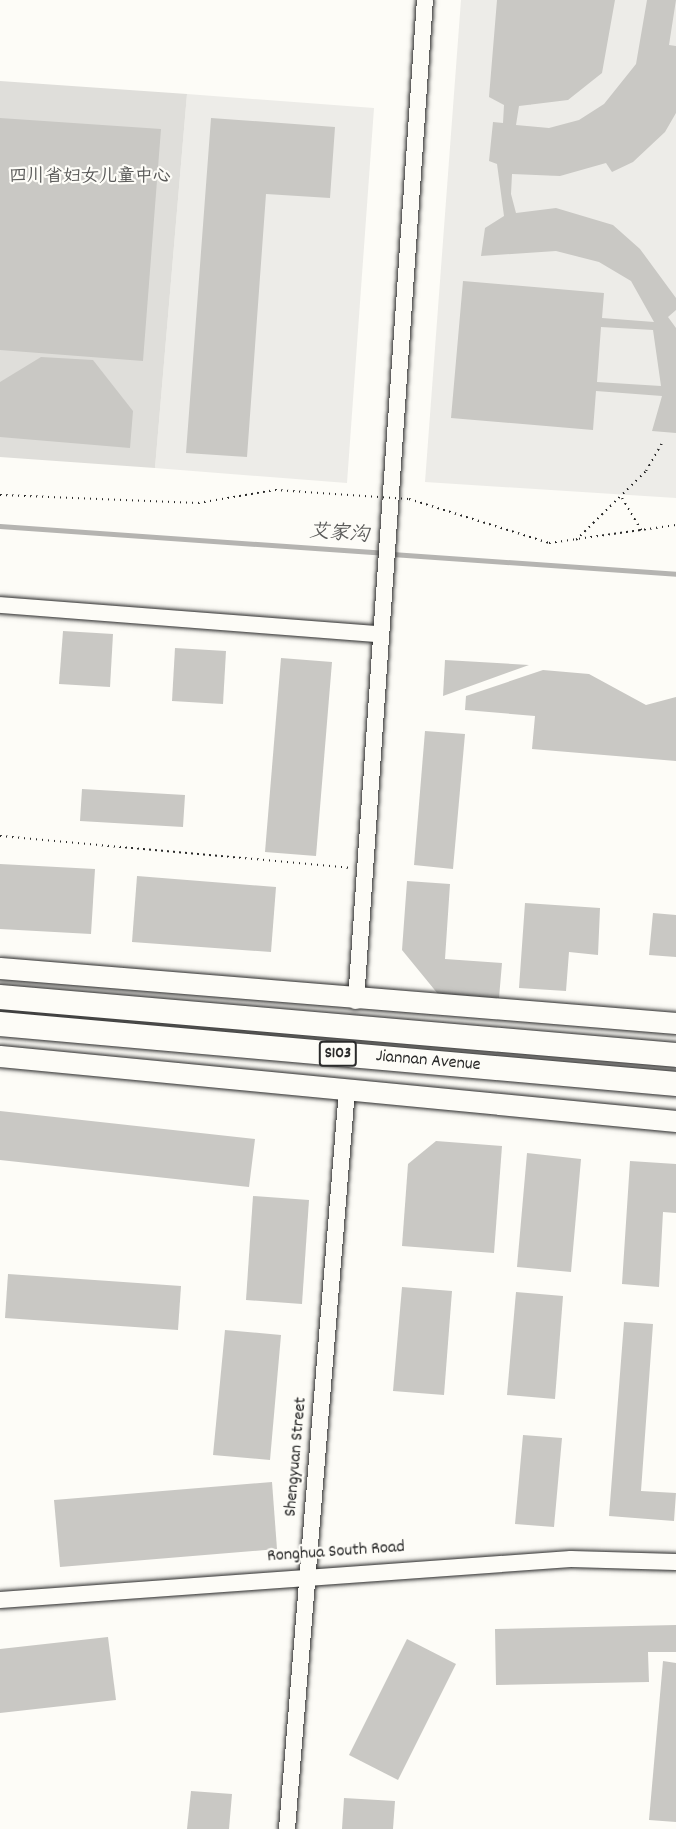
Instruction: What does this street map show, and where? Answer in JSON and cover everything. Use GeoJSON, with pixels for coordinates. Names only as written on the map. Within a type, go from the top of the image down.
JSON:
{"type":"FeatureCollection","features":[{"type":"Feature","properties":{"kind":"highway","name":"Jiannan Avenue"},"geometry":{"type":"LineString","coordinates":[[0,997],[676,1055]]}},
{"type":"Feature","properties":{"kind":"highway","name":"Jiannan Avenue"},"geometry":{"type":"LineString","coordinates":[[0,1023],[676,1084]]}},
{"type":"Feature","properties":{"kind":"main road"},"geometry":{"type":"LineString","coordinates":[[0,968],[356,1001],[676,1023]]}},
{"type":"Feature","properties":{"kind":"main road"},"geometry":{"type":"LineString","coordinates":[[0,1056],[676,1121]]}},
{"type":"Feature","properties":{"kind":"street"},"geometry":{"type":"LineString","coordinates":[[356,1001],[425,0]]}},
{"type":"Feature","properties":{"kind":"street"},"geometry":{"type":"LineString","coordinates":[[0,605],[381,634]]}},
{"type":"Feature","properties":{"kind":"street","name":"Shengyuan Street"},"geometry":{"type":"LineString","coordinates":[[287,1829],[347,1089]]}},
{"type":"Feature","properties":{"kind":"street","name":"Ronghua South Road"},"geometry":{"type":"LineString","coordinates":[[0,1600],[307,1574],[571,1559],[676,1562]]}},
{"type":"Feature","properties":{"kind":"path"},"geometry":{"type":"LineString","coordinates":[[576,540],[646,471],[663,441]]}},
{"type":"Feature","properties":{"kind":"path"},"geometry":{"type":"LineString","coordinates":[[0,495],[198,503],[275,490],[398,499],[506,533],[549,543],[676,525]]}},
{"type":"Feature","properties":{"kind":"path"},"geometry":{"type":"LineString","coordinates":[[621,497],[642,531]]}},
{"type":"Feature","properties":{"kind":"path"},"geometry":{"type":"LineString","coordinates":[[0,836],[365,870]]}},
{"type":"Feature","properties":{"kind":"shaded area"},"geometry":{"type":"Polygon","coordinates":[[[461,0],[676,0],[676,498],[425,482],[461,0]]]}},
{"type":"Feature","properties":{"kind":"shaded area"},"geometry":{"type":"Polygon","coordinates":[[[187,94],[374,108],[347,483],[155,468],[187,94]]]}},
{"type":"Feature","properties":{"kind":"green space","name":"四川省妇女儿童中心"},"geometry":{"type":"Polygon","coordinates":[[[0,81],[187,94],[155,468],[0,457],[0,81]]]}},
{"type":"Feature","properties":{"kind":"building"},"geometry":{"type":"Polygon","coordinates":[[[497,0],[615,0],[602,73],[568,100],[519,106],[516,125],[549,128],[579,120],[604,104],[636,64],[647,0],[676,0],[669,45],[676,46],[676,113],[665,132],[633,162],[612,172],[606,163],[560,176],[512,174],[511,194],[516,213],[556,208],[613,225],[640,249],[676,298],[676,310],[668,317],[676,328],[676,433],[652,431],[662,396],[596,391],[593,430],[451,418],[463,281],[604,293],[602,318],[654,322],[631,281],[599,262],[556,251],[481,256],[485,228],[504,216],[497,164],[489,161],[493,122],[503,123],[504,105],[489,97],[497,0]],[[601,327],[597,382],[661,386],[653,330],[601,327]]]}},
{"type":"Feature","properties":{"kind":"building"},"geometry":{"type":"Polygon","coordinates":[[[0,118],[161,129],[143,361],[0,350],[0,118]]]}},
{"type":"Feature","properties":{"kind":"building"},"geometry":{"type":"Polygon","coordinates":[[[211,118],[335,127],[330,198],[266,194],[247,457],[186,453],[211,118]]]}},
{"type":"Feature","properties":{"kind":"building"},"geometry":{"type":"Polygon","coordinates":[[[41,357],[93,360],[133,411],[130,448],[0,437],[0,382],[41,357]]]}},
{"type":"Feature","properties":{"kind":"building"},"geometry":{"type":"Polygon","coordinates":[[[63,631],[113,634],[110,687],[59,684],[63,631]]]}},
{"type":"Feature","properties":{"kind":"building"},"geometry":{"type":"Polygon","coordinates":[[[175,648],[226,651],[223,704],[172,701],[175,648]]]}},
{"type":"Feature","properties":{"kind":"building"},"geometry":{"type":"Polygon","coordinates":[[[281,658],[332,662],[316,856],[265,852],[281,658]]]}},
{"type":"Feature","properties":{"kind":"building"},"geometry":{"type":"Polygon","coordinates":[[[445,660],[529,665],[443,696],[445,660]]]}},
{"type":"Feature","properties":{"kind":"building"},"geometry":{"type":"Polygon","coordinates":[[[543,670],[589,674],[646,705],[676,697],[676,761],[532,749],[535,716],[465,710],[466,696],[543,670]]]}},
{"type":"Feature","properties":{"kind":"building"},"geometry":{"type":"Polygon","coordinates":[[[425,731],[465,734],[453,869],[414,865],[425,731]]]}},
{"type":"Feature","properties":{"kind":"building"},"geometry":{"type":"Polygon","coordinates":[[[82,789],[185,795],[183,827],[80,821],[82,789]]]}},
{"type":"Feature","properties":{"kind":"building"},"geometry":{"type":"Polygon","coordinates":[[[0,864],[95,869],[91,934],[0,929],[0,864]]]}},
{"type":"Feature","properties":{"kind":"building"},"geometry":{"type":"Polygon","coordinates":[[[137,876],[276,887],[271,952],[132,942],[137,876]]]}},
{"type":"Feature","properties":{"kind":"building"},"geometry":{"type":"Polygon","coordinates":[[[407,881],[450,884],[445,959],[502,963],[499,998],[438,994],[402,950],[407,881]]]}},
{"type":"Feature","properties":{"kind":"building"},"geometry":{"type":"Polygon","coordinates":[[[525,903],[600,908],[598,955],[569,952],[566,991],[519,988],[525,903]]]}},
{"type":"Feature","properties":{"kind":"building"},"geometry":{"type":"Polygon","coordinates":[[[653,913],[676,915],[676,957],[649,955],[653,913]]]}},
{"type":"Feature","properties":{"kind":"building"},"geometry":{"type":"Polygon","coordinates":[[[0,1111],[255,1139],[249,1187],[0,1160],[0,1111]]]}},
{"type":"Feature","properties":{"kind":"building"},"geometry":{"type":"Polygon","coordinates":[[[436,1141],[502,1146],[494,1253],[402,1246],[408,1164],[436,1141]]]}},
{"type":"Feature","properties":{"kind":"building"},"geometry":{"type":"Polygon","coordinates":[[[527,1153],[581,1159],[571,1272],[517,1267],[527,1153]]]}},
{"type":"Feature","properties":{"kind":"building"},"geometry":{"type":"Polygon","coordinates":[[[630,1161],[676,1164],[676,1213],[663,1212],[659,1287],[622,1284],[630,1161]]]}},
{"type":"Feature","properties":{"kind":"building"},"geometry":{"type":"Polygon","coordinates":[[[253,1196],[309,1200],[302,1304],[246,1300],[253,1196]]]}},
{"type":"Feature","properties":{"kind":"building"},"geometry":{"type":"Polygon","coordinates":[[[8,1274],[181,1286],[178,1330],[5,1318],[8,1274]]]}},
{"type":"Feature","properties":{"kind":"building"},"geometry":{"type":"Polygon","coordinates":[[[402,1287],[452,1291],[444,1395],[393,1391],[402,1287]]]}},
{"type":"Feature","properties":{"kind":"building"},"geometry":{"type":"Polygon","coordinates":[[[516,1292],[563,1296],[555,1399],[507,1395],[516,1292]]]}},
{"type":"Feature","properties":{"kind":"building"},"geometry":{"type":"Polygon","coordinates":[[[624,1322],[653,1324],[641,1491],[676,1493],[674,1521],[609,1516],[624,1322]]]}},
{"type":"Feature","properties":{"kind":"building"},"geometry":{"type":"Polygon","coordinates":[[[225,1330],[281,1335],[270,1460],[213,1455],[225,1330]]]}},
{"type":"Feature","properties":{"kind":"building"},"geometry":{"type":"Polygon","coordinates":[[[523,1435],[562,1438],[554,1527],[515,1524],[523,1435]]]}},
{"type":"Feature","properties":{"kind":"building"},"geometry":{"type":"Polygon","coordinates":[[[272,1482],[277,1549],[60,1567],[54,1500],[272,1482]]]}},
{"type":"Feature","properties":{"kind":"building"},"geometry":{"type":"Polygon","coordinates":[[[676,1625],[676,1652],[648,1652],[649,1682],[496,1685],[495,1629],[676,1625]]]}},
{"type":"Feature","properties":{"kind":"building"},"geometry":{"type":"Polygon","coordinates":[[[108,1637],[116,1700],[0,1713],[0,1649],[108,1637]]]}},
{"type":"Feature","properties":{"kind":"building"},"geometry":{"type":"Polygon","coordinates":[[[407,1639],[456,1664],[398,1780],[349,1755],[407,1639]]]}},
{"type":"Feature","properties":{"kind":"building"},"geometry":{"type":"Polygon","coordinates":[[[663,1661],[676,1663],[676,1822],[649,1820],[663,1661]]]}},
{"type":"Feature","properties":{"kind":"building"},"geometry":{"type":"Polygon","coordinates":[[[191,1791],[232,1794],[229,1829],[187,1829],[191,1791]]]}},
{"type":"Feature","properties":{"kind":"building"},"geometry":{"type":"Polygon","coordinates":[[[344,1798],[395,1801],[393,1829],[342,1829],[344,1798]]]}},
{"type":"Feature","properties":{"kind":"waterway","name":"艾家沟"},"geometry":{"type":"LineString","coordinates":[[0,526],[383,553]]}},
{"type":"Feature","properties":{"kind":"waterway","name":"艾家沟"},"geometry":{"type":"LineString","coordinates":[[392,554],[676,574]]}}]}
